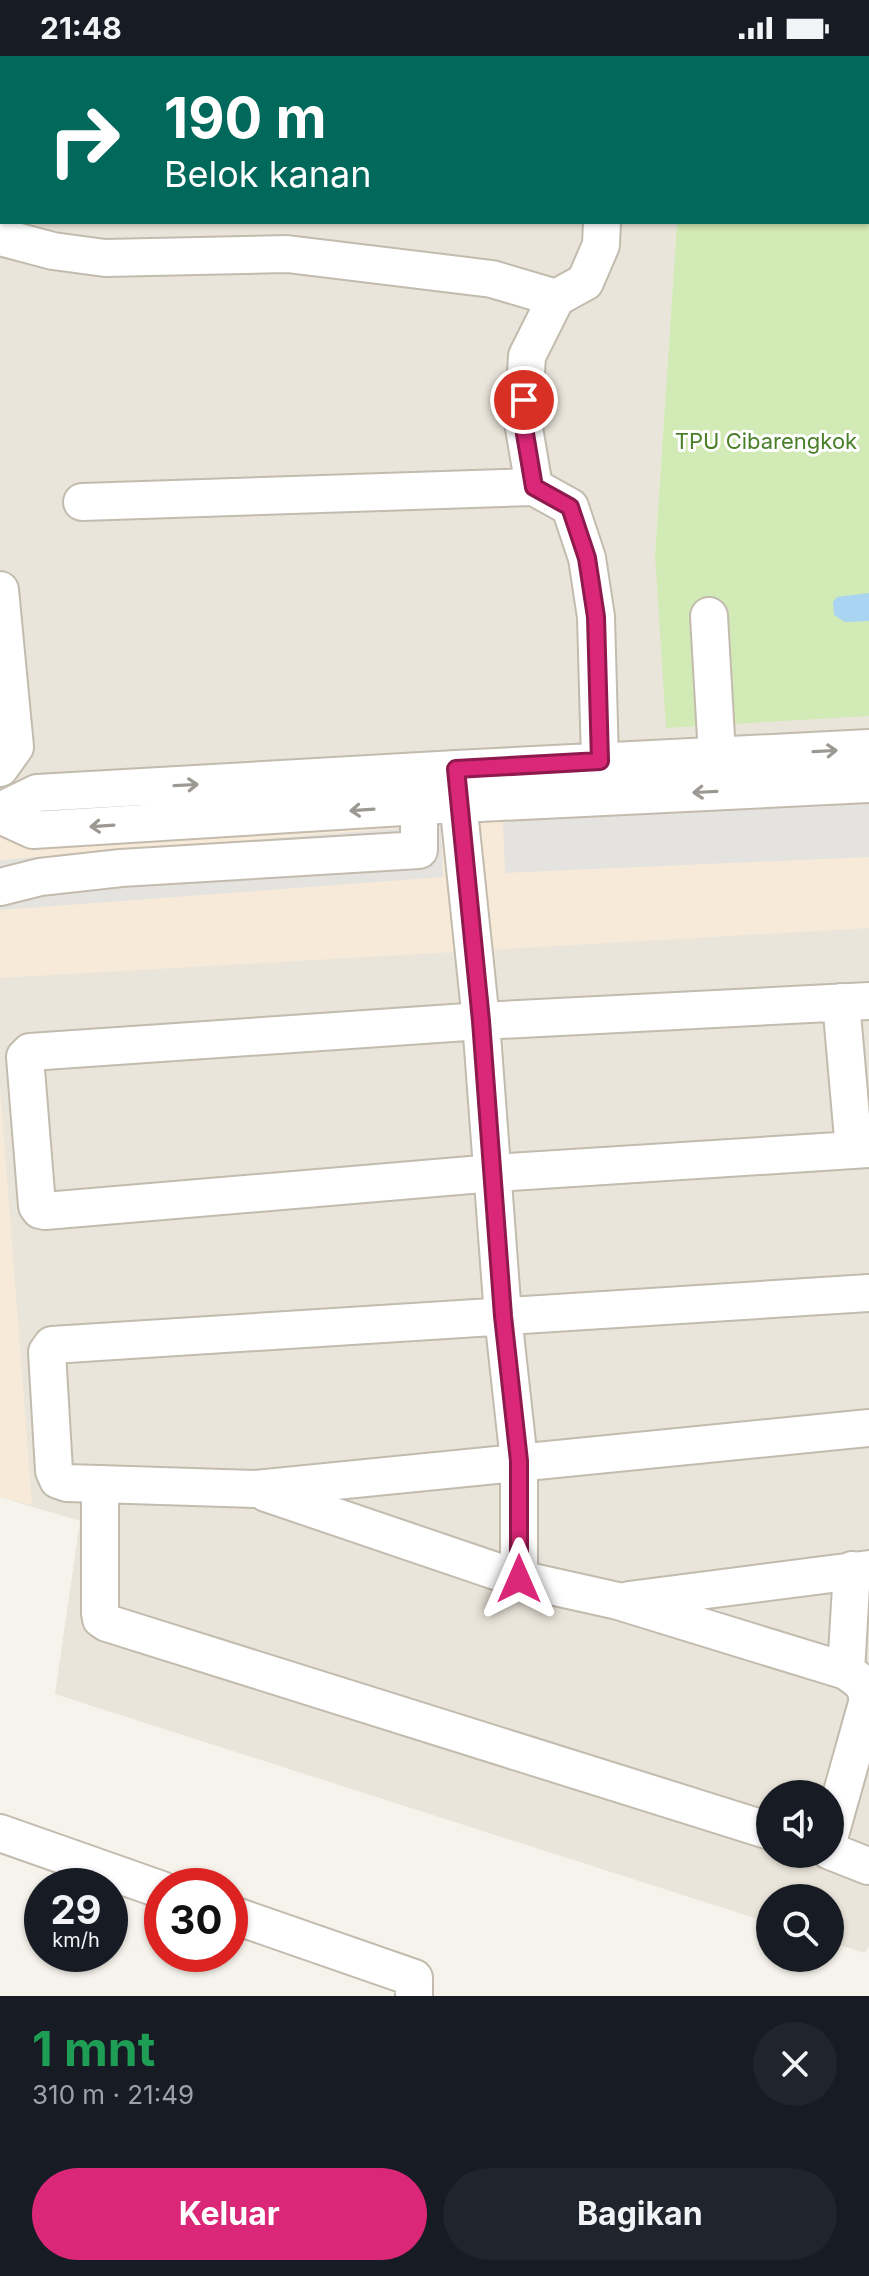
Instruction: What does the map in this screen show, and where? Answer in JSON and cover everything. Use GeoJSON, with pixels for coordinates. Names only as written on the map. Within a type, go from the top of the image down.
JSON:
{"type":"FeatureCollection","features":[{"type":"Feature","properties":{"kind":"street"},"geometry":{"type":"LineString","coordinates":[[534,487],[523,422],[527,356],[556,298],[585,282],[601,245],[602,224]]}},
{"type":"Feature","properties":{"kind":"street"},"geometry":{"type":"LineString","coordinates":[[0,237],[53,251],[105,258],[287,254],[492,279],[556,298]]}},
{"type":"Feature","properties":{"kind":"street"},"geometry":{"type":"LineString","coordinates":[[82,502],[534,487],[570,507],[587,558],[596,617],[600,761]]}},
{"type":"Feature","properties":{"kind":"street"},"geometry":{"type":"LineString","coordinates":[[0,590],[15,747],[0,768]]}},
{"type":"Feature","properties":{"kind":"street"},"geometry":{"type":"LineString","coordinates":[[709,616],[717,755]]}},
{"type":"Feature","properties":{"kind":"street"},"geometry":{"type":"LineString","coordinates":[[0,813],[37,793],[869,748]]}},
{"type":"Feature","properties":{"kind":"street"},"geometry":{"type":"LineString","coordinates":[[781,753],[783,788]]}},
{"type":"Feature","properties":{"kind":"street"},"geometry":{"type":"LineString","coordinates":[[456,769],[481,1021],[503,1316],[519,1461],[519,1579]]}},
{"type":"Feature","properties":{"kind":"street"},"geometry":{"type":"LineString","coordinates":[[0,813],[33,830],[419,806],[869,784]]}},
{"type":"Feature","properties":{"kind":"street"},"geometry":{"type":"LineString","coordinates":[[0,887],[40,877],[121,868],[419,850],[419,806]]}},
{"type":"Feature","properties":{"kind":"street"},"geometry":{"type":"LineString","coordinates":[[855,1002],[862,1150],[494,1173],[45,1211],[37,1206],[25,1057],[30,1052],[481,1021],[855,1002]]}},
{"type":"Feature","properties":{"kind":"street"},"geometry":{"type":"LineString","coordinates":[[869,1293],[52,1345],[47,1352],[55,1476],[67,1483],[255,1489],[869,1428]]}},
{"type":"Feature","properties":{"kind":"street"},"geometry":{"type":"LineString","coordinates":[[100,1484],[100,1613],[101,1619],[107,1623],[756,1827]]}},
{"type":"Feature","properties":{"kind":"street"},"geometry":{"type":"LineString","coordinates":[[255,1489],[519,1579],[618,1601],[846,1671],[863,1683],[867,1703],[844,1785]]}},
{"type":"Feature","properties":{"kind":"street"},"geometry":{"type":"LineString","coordinates":[[618,1601],[860,1569],[846,1671]]}},
{"type":"Feature","properties":{"kind":"street"},"geometry":{"type":"LineString","coordinates":[[0,1833],[144,1884]]}},
{"type":"Feature","properties":{"kind":"street"},"geometry":{"type":"LineString","coordinates":[[844,1857],[868,1866]]}},
{"type":"Feature","properties":{"kind":"street"},"geometry":{"type":"LineString","coordinates":[[248,1920],[414,1978],[414,1996]]}},
{"type":"Feature","properties":{"kind":"shaded area"},"geometry":{"type":"Polygon","coordinates":[[[0,224],[677,224],[655,553],[869,548],[869,1946],[865,1953],[844,1946],[844,1884],[756,1884],[756,1919],[55,1694],[80,1521],[0,1497],[0,224]]]}},
{"type":"Feature","properties":{"kind":"shaded area"},"geometry":{"type":"Polygon","coordinates":[[[869,773],[869,928],[0,978],[0,834],[869,773]]]}},
{"type":"Feature","properties":{"kind":"shaded area"},"geometry":{"type":"Polygon","coordinates":[[[869,801],[869,857],[505,873],[503,820],[869,801]]]}},
{"type":"Feature","properties":{"kind":"shaded area"},"geometry":{"type":"Polygon","coordinates":[[[441,825],[443,877],[0,910],[0,860],[441,825]]]}},
{"type":"Feature","properties":{"kind":"shaded area"},"geometry":{"type":"Polygon","coordinates":[[[0,1087],[32,1505],[0,1497],[0,1087]]]}},
{"type":"Feature","properties":{"kind":"green space","name":"TPU Cibarengkok"},"geometry":{"type":"Polygon","coordinates":[[[677,224],[869,224],[869,716],[666,728],[655,554],[677,224]]]}},
{"type":"Feature","properties":{"kind":"water"},"geometry":{"type":"Polygon","coordinates":[[[869,593],[869,621],[845,622],[834,615],[833,602],[837,597],[869,593]]]}},
{"type":"Feature","properties":{"kind":"route"},"geometry":{"type":"LineString","coordinates":[[519,1579],[519,1461],[503,1316],[481,1021],[456,769],[600,761],[596,617],[587,558],[570,507],[534,487],[523,422],[524,400]]}}]}
